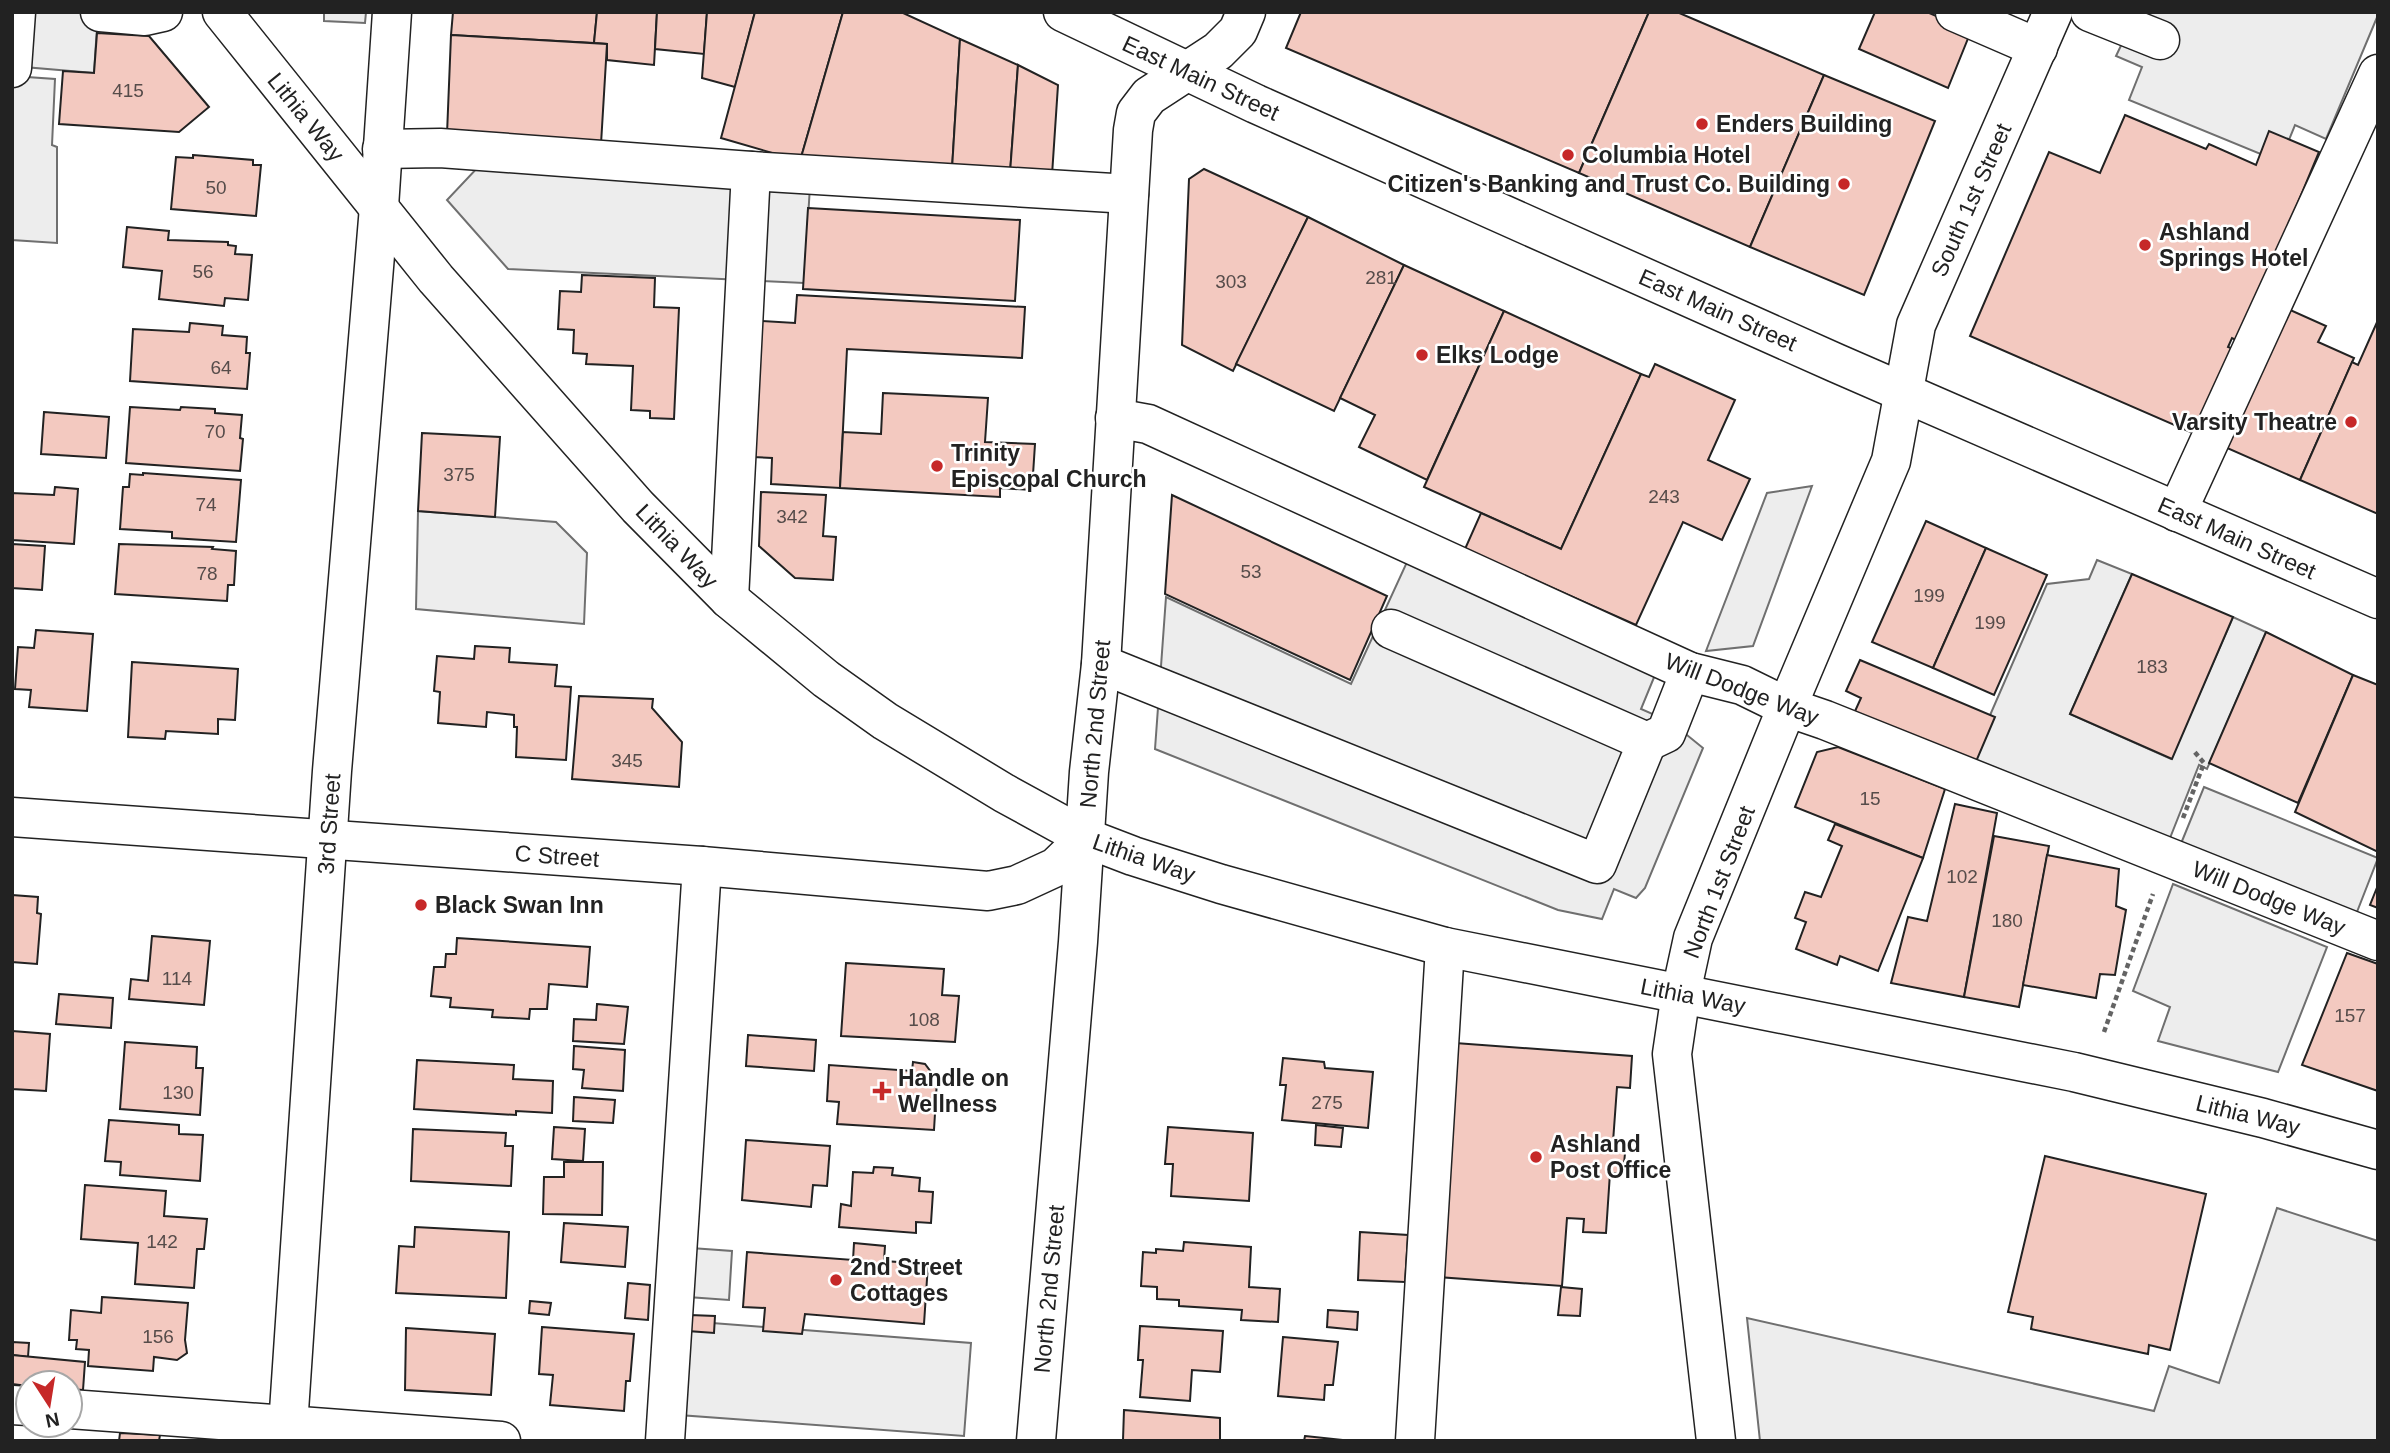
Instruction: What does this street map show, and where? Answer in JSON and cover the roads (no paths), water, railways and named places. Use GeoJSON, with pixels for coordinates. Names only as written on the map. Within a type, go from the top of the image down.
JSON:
{"type":"FeatureCollection","features":[{"type":"Feature","properties":{"kind":"street"},"geometry":{"type":"LineString","coordinates":[[12,68],[16,12]]}},
{"type":"Feature","properties":{"kind":"street"},"geometry":{"type":"LineString","coordinates":[[100,12],[145,16],[163,12]]}},
{"type":"Feature","properties":{"kind":"street","name":"Lithia Way"},"geometry":{"type":"LineString","coordinates":[[222,12],[436,279],[647,516],[729,598],[826,679],[885,721],[1004,793],[1086,838],[1221,884],[1445,947],[2074,1072],[2263,1118],[2378,1150]]}},
{"type":"Feature","properties":{"kind":"street","name":"3rd Street"},"geometry":{"type":"LineString","coordinates":[[288,1433],[327,840],[379,207],[392,12]]}},
{"type":"Feature","properties":{"kind":"street","name":"East Main Street"},"geometry":{"type":"LineString","coordinates":[[1063,12],[1186,73],[1836,363],[2378,599]]}},
{"type":"Feature","properties":{"kind":"street","name":"North 2nd Street"},"geometry":{"type":"LineString","coordinates":[[1036,1441],[1086,838],[1089,772],[1101,664],[1136,113],[1149,96],[1218,51],[1238,31],[1245,12]]}},
{"type":"Feature","properties":{"kind":"street"},"geometry":{"type":"LineString","coordinates":[[1955,12],[2038,48]]}},
{"type":"Feature","properties":{"kind":"street","name":"South 1st Street"},"geometry":{"type":"LineString","coordinates":[[1905,391],[1916,325],[2053,12]]}},
{"type":"Feature","properties":{"kind":"street"},"geometry":{"type":"LineString","coordinates":[[2090,12],[2160,40]]}},
{"type":"Feature","properties":{"kind":"street"},"geometry":{"type":"LineString","coordinates":[[2177,513],[2367,128],[2378,74]]}},
{"type":"Feature","properties":{"kind":"street"},"geometry":{"type":"LineString","coordinates":[[382,149],[440,148],[751,171],[1129,194]]}},
{"type":"Feature","properties":{"kind":"street"},"geometry":{"type":"LineString","coordinates":[[729,598],[751,171]]}},
{"type":"Feature","properties":{"kind":"street","name":"North 1st Street"},"geometry":{"type":"LineString","coordinates":[[1716,1441],[1672,1054],[1681,993],[1693,938],[1891,461],[1905,391]]}},
{"type":"Feature","properties":{"kind":"street","name":"Will Dodge Way"},"geometry":{"type":"LineString","coordinates":[[1115,418],[1148,424],[1690,672],[1742,685],[1787,707],[2378,941]]}},
{"type":"Feature","properties":{"kind":"street"},"geometry":{"type":"LineString","coordinates":[[1391,629],[1647,743]]}},
{"type":"Feature","properties":{"kind":"street"},"geometry":{"type":"LineString","coordinates":[[1101,664],[1597,864],[1647,743],[1666,733],[1690,672]]}},
{"type":"Feature","properties":{"kind":"street","name":"C Street"},"geometry":{"type":"LineString","coordinates":[[12,817],[702,866],[988,891],[1017,885],[1056,867],[1086,838]]}},
{"type":"Feature","properties":{"kind":"street"},"geometry":{"type":"LineString","coordinates":[[665,1441],[702,866]]}},
{"type":"Feature","properties":{"kind":"street"},"geometry":{"type":"LineString","coordinates":[[1415,1441],[1445,947]]}},
{"type":"Feature","properties":{"kind":"street"},"geometry":{"type":"LineString","coordinates":[[84,1411],[288,1433],[502,1441]]}},
{"type":"Feature","properties":{"kind":"place","name":"Enders Building"},"geometry":{"type":"Point","coordinates":[1702,124]}},
{"type":"Feature","properties":{"kind":"place","name":"Columbia Hotel"},"geometry":{"type":"Point","coordinates":[1568,155]}},
{"type":"Feature","properties":{"kind":"place","name":"Citizen's Banking and Trust Co. Building"},"geometry":{"type":"Point","coordinates":[1844,184]}},
{"type":"Feature","properties":{"kind":"place","name":"Ashland Springs Hotel"},"geometry":{"type":"Point","coordinates":[2145,245]}},
{"type":"Feature","properties":{"kind":"place","name":"Elks Lodge"},"geometry":{"type":"Point","coordinates":[1422,355]}},
{"type":"Feature","properties":{"kind":"place","name":"Varsity Theatre"},"geometry":{"type":"Point","coordinates":[2351,422]}},
{"type":"Feature","properties":{"kind":"place","name":"Trinity Episcopal Church"},"geometry":{"type":"Point","coordinates":[937,466]}},
{"type":"Feature","properties":{"kind":"place","name":"Black Swan Inn"},"geometry":{"type":"Point","coordinates":[421,905]}},
{"type":"Feature","properties":{"kind":"place","name":"Handle on Wellness"},"geometry":{"type":"Point","coordinates":[882,1091]}},
{"type":"Feature","properties":{"kind":"place","name":"Ashland Post Office"},"geometry":{"type":"Point","coordinates":[1536,1157]}},
{"type":"Feature","properties":{"kind":"place","name":"2nd Street Cottages"},"geometry":{"type":"Point","coordinates":[836,1280]}}]}
